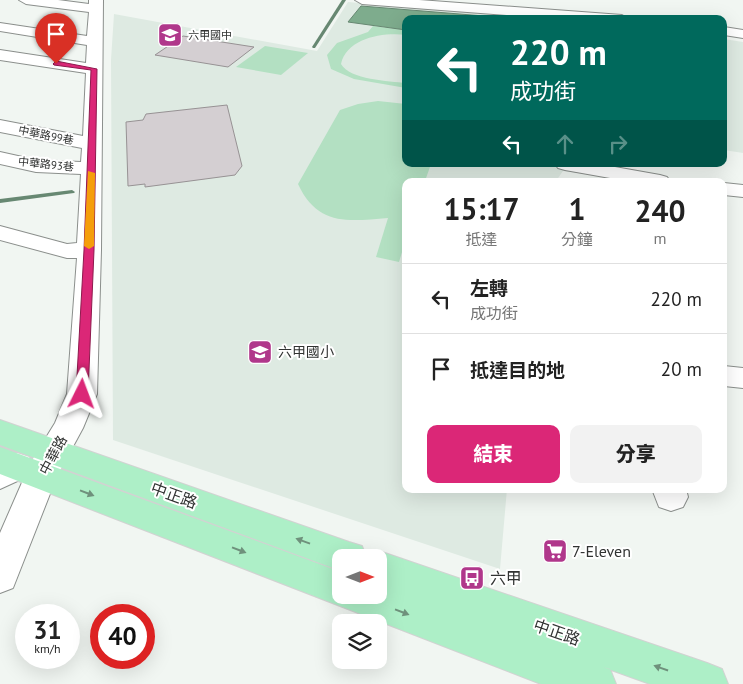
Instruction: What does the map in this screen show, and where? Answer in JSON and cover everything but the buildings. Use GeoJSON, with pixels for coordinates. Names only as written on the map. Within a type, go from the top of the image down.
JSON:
{"type":"FeatureCollection","features":[{"type":"Feature","properties":{"kind":"main road","name":"中正路"},"geometry":{"type":"LineString","coordinates":[[0,432],[22,466],[332,586]]}},
{"type":"Feature","properties":{"kind":"main road","name":"中正路"},"geometry":{"type":"LineString","coordinates":[[22,466],[332,553]]}},
{"type":"Feature","properties":{"kind":"main road","name":"中正路"},"geometry":{"type":"LineString","coordinates":[[388,571],[707,684]]}},
{"type":"Feature","properties":{"kind":"main road"},"geometry":{"type":"LineString","coordinates":[[380,604],[595,684]]}},
{"type":"Feature","properties":{"kind":"street"},"geometry":{"type":"LineString","coordinates":[[26,0],[96,5]]}},
{"type":"Feature","properties":{"kind":"street"},"geometry":{"type":"LineString","coordinates":[[362,0],[577,15]]}},
{"type":"Feature","properties":{"kind":"street"},"geometry":{"type":"LineString","coordinates":[[566,14],[574,0]]}},
{"type":"Feature","properties":{"kind":"street","name":"中華路"},"geometry":{"type":"LineString","coordinates":[[0,576],[22,466],[68,428],[82,394],[89,250],[96,5]]}},
{"type":"Feature","properties":{"kind":"street"},"geometry":{"type":"LineString","coordinates":[[0,27],[94,42]]}},
{"type":"Feature","properties":{"kind":"street"},"geometry":{"type":"LineString","coordinates":[[727,31],[743,34]]}},
{"type":"Feature","properties":{"kind":"street"},"geometry":{"type":"LineString","coordinates":[[0,55],[94,69]]}},
{"type":"Feature","properties":{"kind":"street"},"geometry":{"type":"LineString","coordinates":[[0,68],[18,58]]}},
{"type":"Feature","properties":{"kind":"street","name":"中華路99巷"},"geometry":{"type":"LineString","coordinates":[[0,126],[92,144]]}},
{"type":"Feature","properties":{"kind":"street","name":"中華路93巷"},"geometry":{"type":"LineString","coordinates":[[0,158],[36,166],[91,168]]}},
{"type":"Feature","properties":{"kind":"street"},"geometry":{"type":"LineString","coordinates":[[582,167],[643,178]]}},
{"type":"Feature","properties":{"kind":"street"},"geometry":{"type":"LineString","coordinates":[[727,189],[743,191]]}},
{"type":"Feature","properties":{"kind":"street"},"geometry":{"type":"LineString","coordinates":[[0,233],[68,251],[89,250]]}},
{"type":"Feature","properties":{"kind":"street"},"geometry":{"type":"LineString","coordinates":[[727,376],[743,378]]}},
{"type":"Feature","properties":{"kind":"shaded area","name":"六甲國小"},"geometry":{"type":"Polygon","coordinates":[[[348,2],[495,15],[402,15],[402,167],[587,167],[586,174],[563,171],[558,178],[402,178],[402,493],[507,493],[500,569],[113,440],[111,60],[114,14],[317,51],[348,2]]]}},
{"type":"Feature","properties":{"kind":"shaded area"},"geometry":{"type":"Polygon","coordinates":[[[361,6],[472,15],[402,15],[402,29],[348,22],[361,6]]]}},
{"type":"Feature","properties":{"kind":"shaded area"},"geometry":{"type":"Polygon","coordinates":[[[373,26],[402,30],[402,35],[377,36],[358,43],[350,48],[341,64],[361,77],[402,83],[402,87],[354,79],[331,69],[327,55],[337,43],[368,32],[373,26]]]}},
{"type":"Feature","properties":{"kind":"shaded area"},"geometry":{"type":"Polygon","coordinates":[[[727,39],[743,42],[743,153],[727,150],[727,39]]]}},
{"type":"Feature","properties":{"kind":"shaded area"},"geometry":{"type":"Polygon","coordinates":[[[265,46],[308,53],[281,75],[236,67],[265,46]]]}},
{"type":"Feature","properties":{"kind":"shaded area"},"geometry":{"type":"Polygon","coordinates":[[[378,101],[402,104],[402,167],[430,167],[426,178],[402,178],[402,252],[399,262],[376,257],[388,218],[348,220],[325,214],[315,208],[306,198],[298,184],[340,110],[358,104],[378,101]]]}},
{"type":"Feature","properties":{"kind":"waterway"},"geometry":{"type":"LineString","coordinates":[[314,47],[344,0]]}},
{"type":"Feature","properties":{"kind":"waterway"},"geometry":{"type":"LineString","coordinates":[[0,201],[72,192]]}},
{"type":"Feature","properties":{"kind":"slow traffic"},"geometry":{"type":"LineString","coordinates":[[89,246],[91,173]]}},
{"type":"Feature","properties":{"kind":"place","name":"六甲國中"},"geometry":{"type":"Point","coordinates":[170,35]}},
{"type":"Feature","properties":{"kind":"place","name":"六甲國小"},"geometry":{"type":"Point","coordinates":[260,352]}},
{"type":"Feature","properties":{"kind":"place","name":"7-Eleven"},"geometry":{"type":"Point","coordinates":[555,551]}},
{"type":"Feature","properties":{"kind":"place","name":"六甲"},"geometry":{"type":"Point","coordinates":[472,578]}},
{"type":"Feature","properties":{"kind":"route"},"geometry":{"type":"LineString","coordinates":[[56,64],[94,69],[89,250],[82,394]]}}]}
